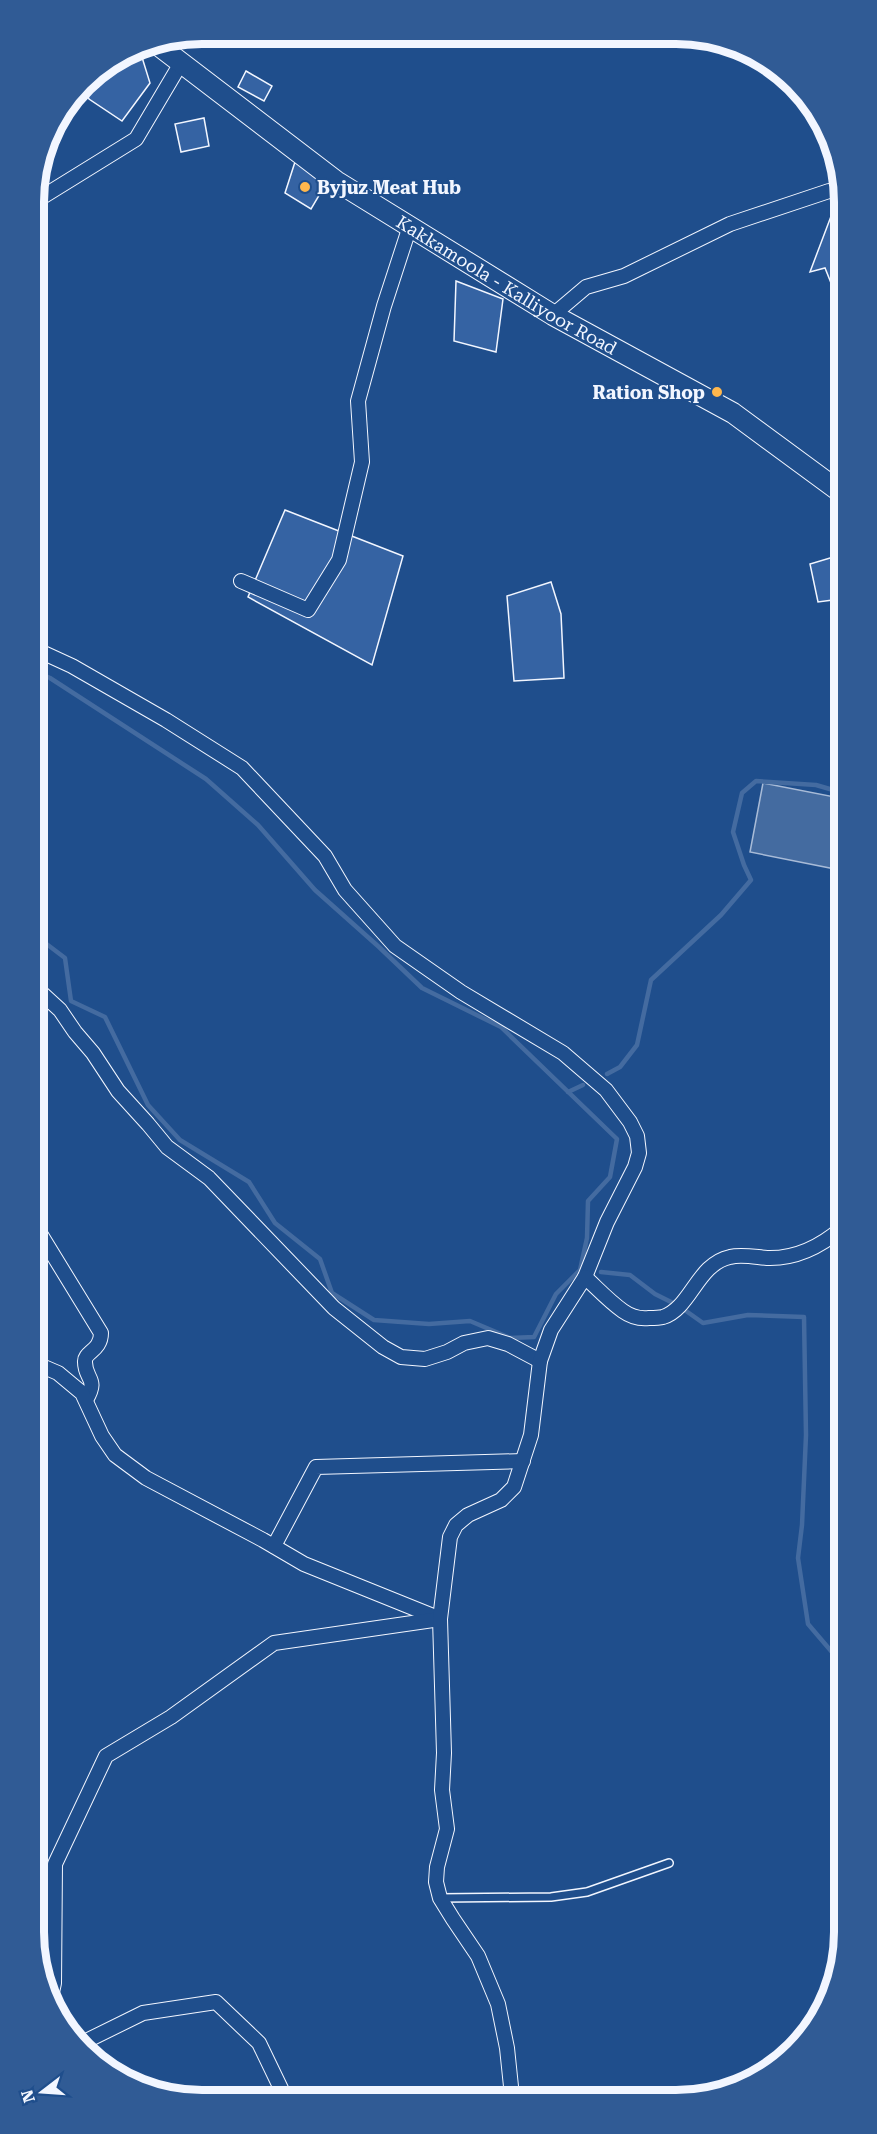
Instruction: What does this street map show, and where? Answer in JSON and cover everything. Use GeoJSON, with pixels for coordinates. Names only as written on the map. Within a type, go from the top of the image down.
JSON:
{"type":"FeatureCollection","features":[{"type":"Feature","properties":{"kind":"main road","name":"Kakkamoola - Kalliyoor Road"},"geometry":{"type":"LineString","coordinates":[[162,49],[336,181],[553,315],[733,413],[834,487]]}},
{"type":"Feature","properties":{"kind":"street"},"geometry":{"type":"LineString","coordinates":[[44,196],[136,139],[181,63]]}},
{"type":"Feature","properties":{"kind":"street"},"geometry":{"type":"LineString","coordinates":[[553,315],[586,287],[624,276],[730,224],[833,191]]}},
{"type":"Feature","properties":{"kind":"street"},"geometry":{"type":"LineString","coordinates":[[241,581],[308,610],[339,560],[362,462],[358,401],[384,306],[410,226]]}},
{"type":"Feature","properties":{"kind":"street"},"geometry":{"type":"LineString","coordinates":[[44,653],[72,666],[166,720],[242,768],[325,856],[345,890],[395,946],[461,993],[563,1053],[606,1090],[630,1122],[637,1136],[639,1153],[635,1167],[607,1222],[585,1277],[551,1330],[540,1361],[531,1435],[514,1487],[501,1500],[468,1515],[456,1525],[450,1537],[440,1619],[444,1754],[442,1790],[447,1829],[437,1867],[436,1882],[440,1898],[478,1956],[498,2004],[507,2048],[511,2090]]}},
{"type":"Feature","properties":{"kind":"street"},"geometry":{"type":"LineString","coordinates":[[44,995],[60,1010],[93,1053],[118,1092],[166,1147],[209,1178],[334,1308],[383,1347],[401,1357],[425,1359],[447,1352],[464,1343],[488,1338],[508,1344],[540,1361]]}},
{"type":"Feature","properties":{"kind":"street"},"geometry":{"type":"LineString","coordinates":[[585,1277],[624,1312],[642,1318],[663,1317],[679,1306],[698,1278],[713,1265],[729,1257],[772,1258],[796,1254],[811,1250],[833,1235]]}},
{"type":"Feature","properties":{"kind":"street"},"geometry":{"type":"LineString","coordinates":[[43,1239],[101,1333],[101,1341],[86,1356],[85,1362],[92,1387],[86,1400]]}},
{"type":"Feature","properties":{"kind":"street"},"geometry":{"type":"LineString","coordinates":[[43,1367],[58,1373],[82,1393],[102,1436],[115,1455],[146,1478],[304,1564],[440,1619]]}},
{"type":"Feature","properties":{"kind":"street"},"geometry":{"type":"LineString","coordinates":[[274,1546],[316,1467],[523,1461]]}},
{"type":"Feature","properties":{"kind":"street"},"geometry":{"type":"LineString","coordinates":[[53,1986],[55,1864],[106,1756],[171,1717],[274,1643],[440,1619]]}},
{"type":"Feature","properties":{"kind":"street"},"geometry":{"type":"LineString","coordinates":[[87,2041],[143,2013],[216,2002],[259,2043],[282,2090]]}},
{"type":"Feature","properties":{"kind":"lane"},"geometry":{"type":"LineString","coordinates":[[440,1898],[551,1897],[587,1892],[669,1863]]}},
{"type":"Feature","properties":{"kind":"water"},"geometry":{"type":"Polygon","coordinates":[[[763,783],[834,797],[834,869],[750,852],[763,783]]]}},
{"type":"Feature","properties":{"kind":"building"},"geometry":{"type":"Polygon","coordinates":[[[142,56],[150,83],[122,121],[89,99],[87,93],[97,83],[122,65],[142,56]]]}},
{"type":"Feature","properties":{"kind":"building"},"geometry":{"type":"Polygon","coordinates":[[[246,71],[272,86],[264,101],[238,87],[246,71]]]}},
{"type":"Feature","properties":{"kind":"building"},"geometry":{"type":"Polygon","coordinates":[[[204,118],[209,146],[181,152],[175,124],[204,118]]]}},
{"type":"Feature","properties":{"kind":"building","name":"Byjuz Meat Hub"},"geometry":{"type":"Polygon","coordinates":[[[295,162],[327,182],[311,209],[285,193],[295,162]]]}},
{"type":"Feature","properties":{"kind":"building"},"geometry":{"type":"Polygon","coordinates":[[[833,211],[834,290],[825,268],[810,272],[833,211]]]}},
{"type":"Feature","properties":{"kind":"building"},"geometry":{"type":"Polygon","coordinates":[[[456,281],[503,299],[496,352],[454,341],[456,281]]]}},
{"type":"Feature","properties":{"kind":"building"},"geometry":{"type":"Polygon","coordinates":[[[285,510],[403,556],[372,665],[248,597],[285,510]]]}},
{"type":"Feature","properties":{"kind":"building"},"geometry":{"type":"Polygon","coordinates":[[[834,557],[834,600],[818,602],[810,564],[834,557]]]}},
{"type":"Feature","properties":{"kind":"building"},"geometry":{"type":"Polygon","coordinates":[[[551,582],[561,614],[564,678],[514,681],[507,596],[551,582]]]}},
{"type":"Feature","properties":{"kind":"waterway"},"geometry":{"type":"LineString","coordinates":[[44,675],[206,779],[258,825],[315,890],[422,988],[501,1027],[617,1139],[610,1177],[588,1201],[587,1238],[580,1270],[556,1294],[534,1337],[510,1338],[470,1321],[429,1324],[374,1320],[332,1293],[320,1259],[275,1223],[249,1182],[180,1140],[148,1105],[105,1017],[71,1001],[65,958],[44,942]]}},
{"type":"Feature","properties":{"kind":"waterway"},"geometry":{"type":"LineString","coordinates":[[607,1074],[620,1067],[637,1045],[651,980],[721,915],[751,880],[733,832],[742,793],[756,781],[816,785],[834,790]]}},
{"type":"Feature","properties":{"kind":"waterway"},"geometry":{"type":"LineString","coordinates":[[568,1092],[583,1085]]}},
{"type":"Feature","properties":{"kind":"waterway"},"geometry":{"type":"LineString","coordinates":[[601,1272],[630,1275],[655,1294],[679,1306],[703,1323],[748,1315],[804,1317],[806,1435],[802,1525],[798,1558],[808,1624],[833,1653]]}},
{"type":"Feature","properties":{"kind":"place","name":"Byjuz Meat Hub"},"geometry":{"type":"Point","coordinates":[305,187]}},
{"type":"Feature","properties":{"kind":"place","name":"Ration Shop"},"geometry":{"type":"Point","coordinates":[717,392]}}]}
